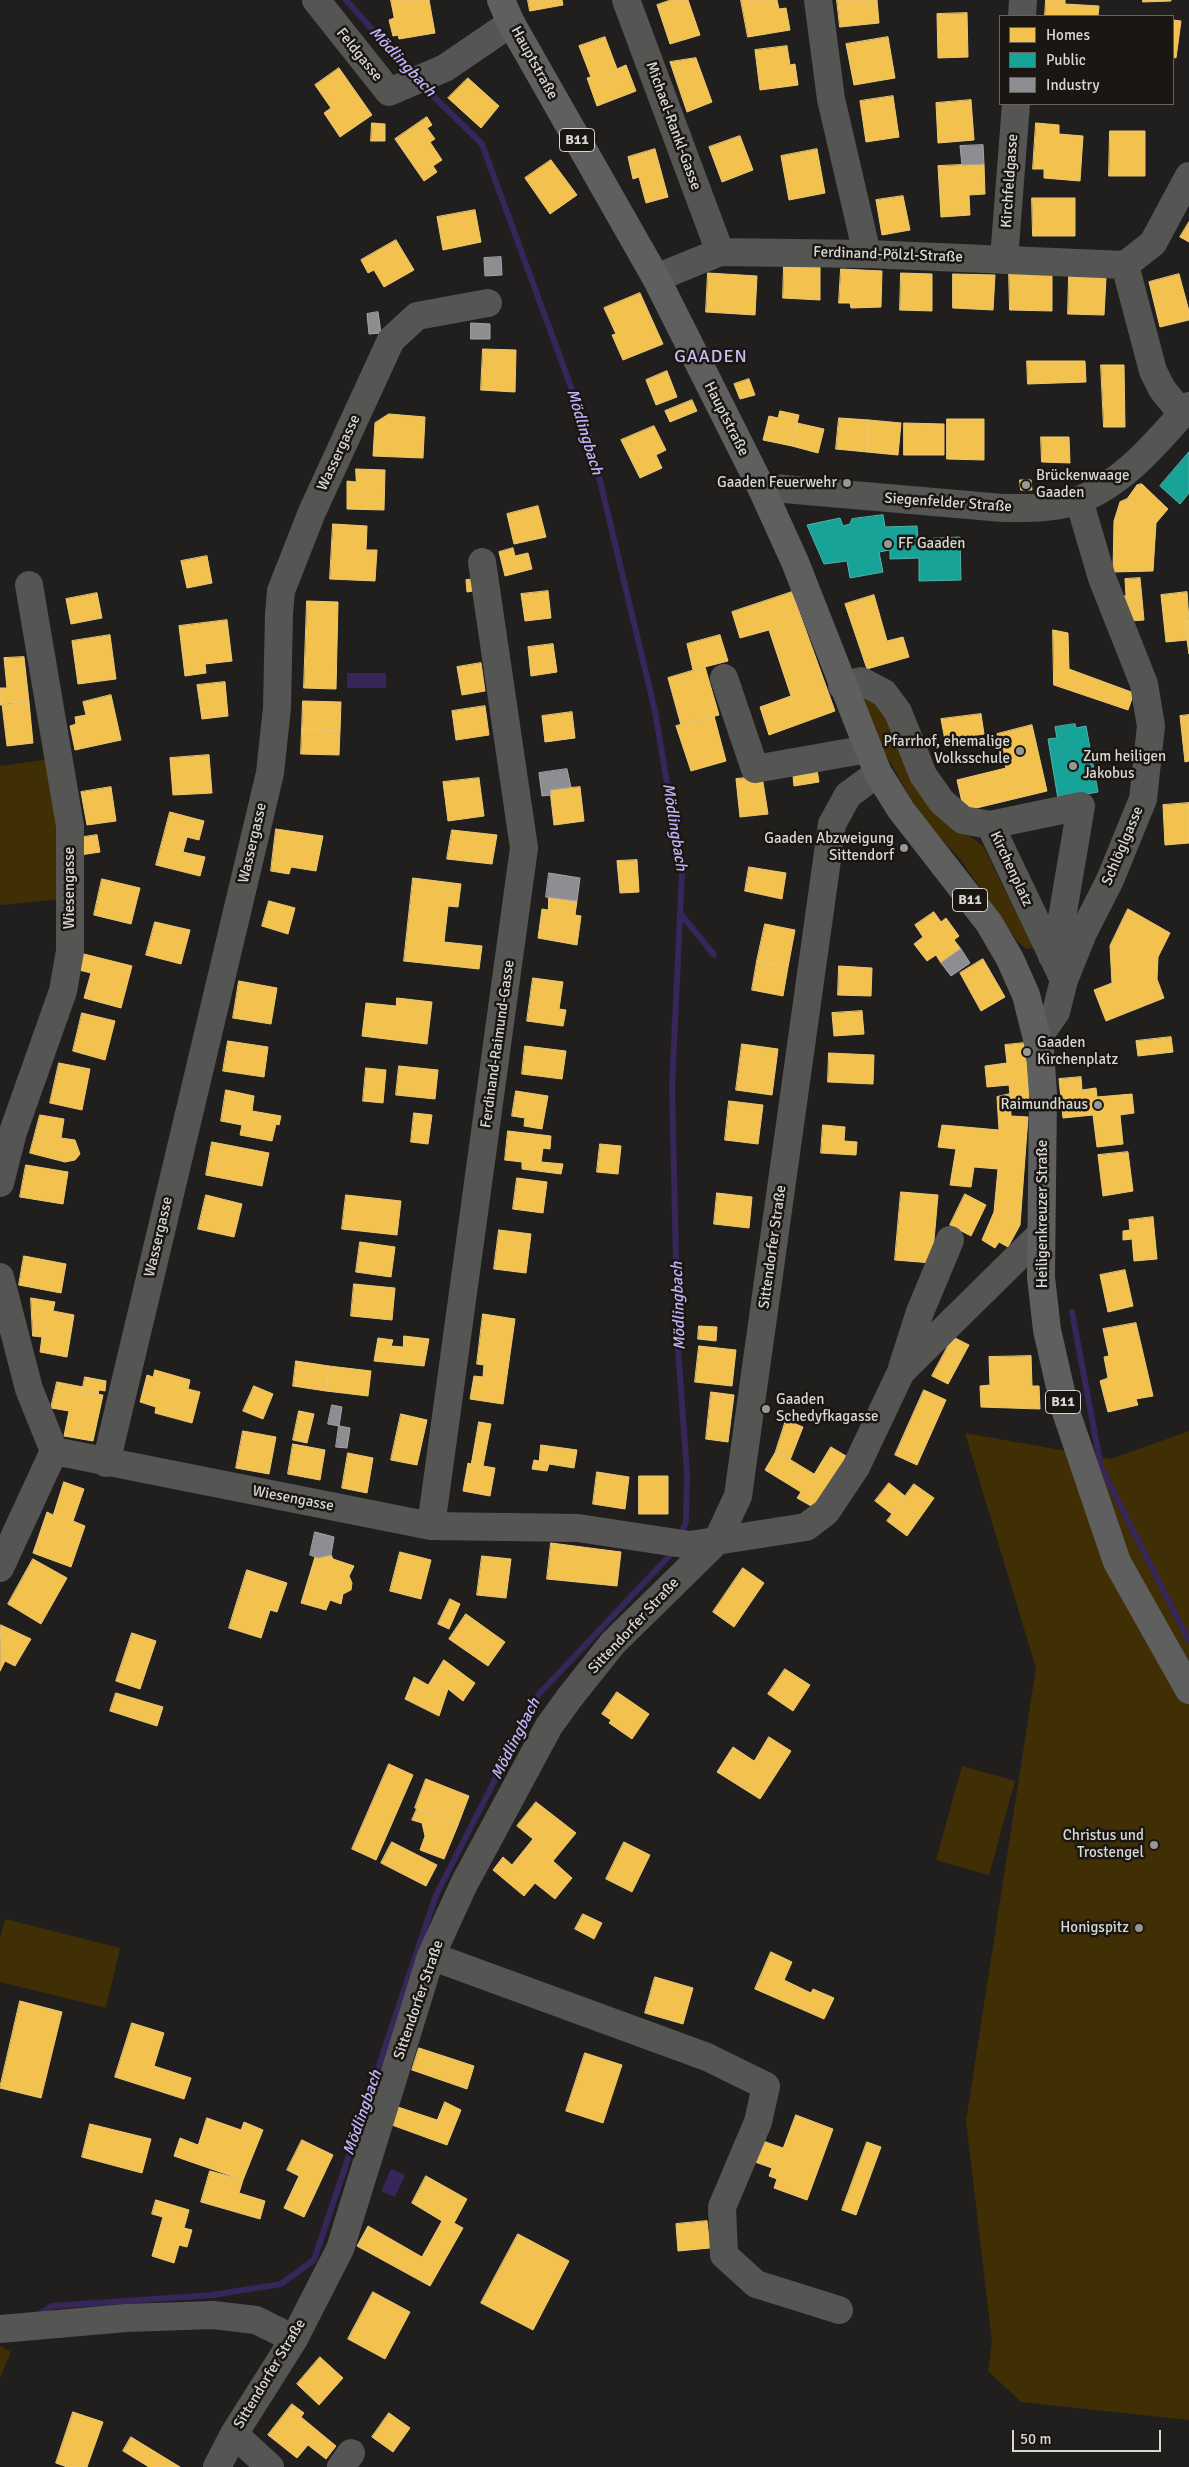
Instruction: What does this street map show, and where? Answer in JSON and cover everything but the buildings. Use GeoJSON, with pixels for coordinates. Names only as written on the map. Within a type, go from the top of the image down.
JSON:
{"type":"FeatureCollection","features":[{"type":"Feature","properties":{"kind":"main road","name":"Hauptstraße"},"geometry":{"type":"LineString","coordinates":[[506,12],[656,278],[761,487],[795,562],[873,761]]}},
{"type":"Feature","properties":{"kind":"main road","name":"B11"},"geometry":{"type":"LineString","coordinates":[[873,761],[901,810],[989,923],[1010,959],[1026,995],[1037,1039]]}},
{"type":"Feature","properties":{"kind":"main road","name":"Heiligenkreuzer Straße"},"geometry":{"type":"LineString","coordinates":[[1037,1039],[1040,1051],[1043,1094],[1041,1277],[1047,1330],[1065,1409],[1117,1562],[1189,1690]]}},
{"type":"Feature","properties":{"kind":"street","name":"Feldgasse"},"geometry":{"type":"LineString","coordinates":[[316,0],[389,92],[445,68],[506,12]]}},
{"type":"Feature","properties":{"kind":"street","name":"Michael-Rankl-Gasse"},"geometry":{"type":"LineString","coordinates":[[626,0],[720,252]]}},
{"type":"Feature","properties":{"kind":"street"},"geometry":{"type":"LineString","coordinates":[[818,0],[832,99],[868,254]]}},
{"type":"Feature","properties":{"kind":"street"},"geometry":{"type":"LineString","coordinates":[[1022,15],[1023,0]]}},
{"type":"Feature","properties":{"kind":"street","name":"Kirchfeldgasse"},"geometry":{"type":"LineString","coordinates":[[1004,259],[1016,105]]}},
{"type":"Feature","properties":{"kind":"street"},"geometry":{"type":"LineString","coordinates":[[1186,410],[1162,388],[1153,371],[1125,265],[1153,243],[1189,176]]}},
{"type":"Feature","properties":{"kind":"street","name":"Ferdinand-Pölzl-Straße"},"geometry":{"type":"LineString","coordinates":[[656,278],[720,252],[868,254],[1125,265]]}},
{"type":"Feature","properties":{"kind":"street","name":"Wassergasse"},"geometry":{"type":"LineString","coordinates":[[106,1463],[270,773],[277,708],[278,614],[282,591],[312,512],[391,340],[418,316],[488,303]]}},
{"type":"Feature","properties":{"kind":"street","name":"Siegenfelder Straße"},"geometry":{"type":"LineString","coordinates":[[761,487],[1003,508],[1040,508],[1079,500],[1106,485],[1134,465],[1186,410]]}},
{"type":"Feature","properties":{"kind":"street","name":"Schlöglgasse"},"geometry":{"type":"LineString","coordinates":[[1037,1039],[1056,1012],[1064,980],[1083,934],[1110,880],[1142,799],[1151,726],[1144,684],[1102,578],[1079,500]]}},
{"type":"Feature","properties":{"kind":"street","name":"Ferdinand-Raimund-Gasse"},"geometry":{"type":"LineString","coordinates":[[432,1526],[524,848],[482,562]]}},
{"type":"Feature","properties":{"kind":"street","name":"Wiesengasse"},"geometry":{"type":"LineString","coordinates":[[0,1183],[13,1132],[63,991],[70,951],[70,826],[29,585]]}},
{"type":"Feature","properties":{"kind":"street"},"geometry":{"type":"LineString","coordinates":[[724,678],[755,769],[873,761]]}},
{"type":"Feature","properties":{"kind":"street","name":"Kirchenplatz"},"geometry":{"type":"LineString","coordinates":[[842,686],[861,681],[884,693],[898,712],[923,774],[942,802],[963,820],[990,825],[1064,980]]}},
{"type":"Feature","properties":{"kind":"street","name":"Sittendorfer Straße"},"geometry":{"type":"LineString","coordinates":[[217,2467],[234,2434],[294,2339],[340,2249],[430,1956],[464,1884],[549,1726],[614,1644],[717,1541],[738,1496],[832,824],[848,795],[873,761]]}},
{"type":"Feature","properties":{"kind":"street"},"geometry":{"type":"LineString","coordinates":[[990,825],[1081,806],[1062,918],[1052,956]]}},
{"type":"Feature","properties":{"kind":"street"},"geometry":{"type":"LineString","coordinates":[[907,1366],[1040,1236]]}},
{"type":"Feature","properties":{"kind":"street"},"geometry":{"type":"LineString","coordinates":[[907,1366],[920,1312],[950,1240]]}},
{"type":"Feature","properties":{"kind":"street"},"geometry":{"type":"LineString","coordinates":[[0,1277],[29,1390],[54,1451],[7,1539],[0,1568]]}},
{"type":"Feature","properties":{"kind":"street","name":"Wiesengasse"},"geometry":{"type":"LineString","coordinates":[[54,1451],[106,1463],[432,1526],[578,1528],[677,1543],[717,1541],[806,1527],[826,1512],[856,1467],[907,1366]]}},
{"type":"Feature","properties":{"kind":"street"},"geometry":{"type":"LineString","coordinates":[[430,1956],[707,2056],[766,2086],[758,2122],[722,2207],[724,2255],[756,2284],[839,2310]]}},
{"type":"Feature","properties":{"kind":"street"},"geometry":{"type":"LineString","coordinates":[[0,2329],[126,2318],[212,2315],[256,2320],[294,2339]]}},
{"type":"Feature","properties":{"kind":"street"},"geometry":{"type":"LineString","coordinates":[[234,2434],[270,2467]]}},
{"type":"Feature","properties":{"kind":"shaded area"},"geometry":{"type":"Polygon","coordinates":[[[347,673],[386,673],[386,688],[347,688],[347,673]]]}},
{"type":"Feature","properties":{"kind":"shaded area"},"geometry":{"type":"Polygon","coordinates":[[[859,689],[867,690],[965,833],[983,846],[1034,948],[1026,949],[1017,941],[961,860],[928,824],[909,796],[879,742],[859,689]]]}},
{"type":"Feature","properties":{"kind":"shaded area"},"geometry":{"type":"Polygon","coordinates":[[[50,759],[58,807],[63,899],[0,905],[0,766],[50,759]]]}},
{"type":"Feature","properties":{"kind":"shaded area"},"geometry":{"type":"Polygon","coordinates":[[[1189,1431],[1189,2420],[1021,2402],[988,2371],[992,2342],[966,2121],[1036,1668],[965,1433],[1111,1459],[1189,1431]]]}},
{"type":"Feature","properties":{"kind":"shaded area"},"geometry":{"type":"Polygon","coordinates":[[[962,1766],[1015,1781],[989,1875],[936,1860],[962,1766]]]}},
{"type":"Feature","properties":{"kind":"shaded area"},"geometry":{"type":"Polygon","coordinates":[[[5,1919],[120,1948],[106,2008],[0,1982],[0,1939],[5,1919]]]}},
{"type":"Feature","properties":{"kind":"shaded area"},"geometry":{"type":"Polygon","coordinates":[[[391,2169],[405,2175],[395,2197],[381,2191],[391,2169]]]}},
{"type":"Feature","properties":{"kind":"shaded area"},"geometry":{"type":"Polygon","coordinates":[[[0,2346],[11,2352],[0,2377],[0,2346]]]}},
{"type":"Feature","properties":{"kind":"waterway","name":"Mödlingbach"},"geometry":{"type":"LineString","coordinates":[[346,0],[412,74]]}},
{"type":"Feature","properties":{"kind":"waterway","name":"Mödlingbach"},"geometry":{"type":"LineString","coordinates":[[422,85],[482,144],[590,439],[655,711],[682,873],[672,1086],[678,1348],[687,1474],[686,1521],[680,1537]]}},
{"type":"Feature","properties":{"kind":"waterway"},"geometry":{"type":"LineString","coordinates":[[680,913],[714,955]]}},
{"type":"Feature","properties":{"kind":"waterway"},"geometry":{"type":"LineString","coordinates":[[1072,1312],[1101,1467],[1189,1641]]}},
{"type":"Feature","properties":{"kind":"waterway","name":"Mödlingbach"},"geometry":{"type":"LineString","coordinates":[[38,2315],[52,2306],[212,2295],[281,2284],[314,2260],[436,1895],[539,1694],[674,1551]]}},
{"type":"Feature","properties":{"kind":"place","name":"Gaaden Feuerwehr"},"geometry":{"type":"Point","coordinates":[847,483]}},
{"type":"Feature","properties":{"kind":"place","name":"Brückenwaage Gaaden"},"geometry":{"type":"Point","coordinates":[1026,485]}},
{"type":"Feature","properties":{"kind":"place","name":"FF Gaaden"},"geometry":{"type":"Point","coordinates":[888,544]}},
{"type":"Feature","properties":{"kind":"place","name":"Pfarrhof, ehemalige Volksschule"},"geometry":{"type":"Point","coordinates":[1020,751]}},
{"type":"Feature","properties":{"kind":"place","name":"Zum heiligen Jakobus"},"geometry":{"type":"Point","coordinates":[1073,766]}},
{"type":"Feature","properties":{"kind":"place","name":"Gaaden Abzweigung Sittendorf"},"geometry":{"type":"Point","coordinates":[904,848]}},
{"type":"Feature","properties":{"kind":"place","name":"Gaaden Kirchenplatz"},"geometry":{"type":"Point","coordinates":[1027,1052]}},
{"type":"Feature","properties":{"kind":"place","name":"Raimundhaus"},"geometry":{"type":"Point","coordinates":[1098,1105]}},
{"type":"Feature","properties":{"kind":"place","name":"Gaaden Schedyfkagasse"},"geometry":{"type":"Point","coordinates":[766,1409]}},
{"type":"Feature","properties":{"kind":"place","name":"Christus und Trostengel"},"geometry":{"type":"Point","coordinates":[1154,1845]}},
{"type":"Feature","properties":{"kind":"place","name":"Honigspitz"},"geometry":{"type":"Point","coordinates":[1139,1928]}},
{"type":"Feature","properties":{"kind":"district","name":"GAADEN"},"geometry":{"type":"Point","coordinates":[711,357]}}]}
